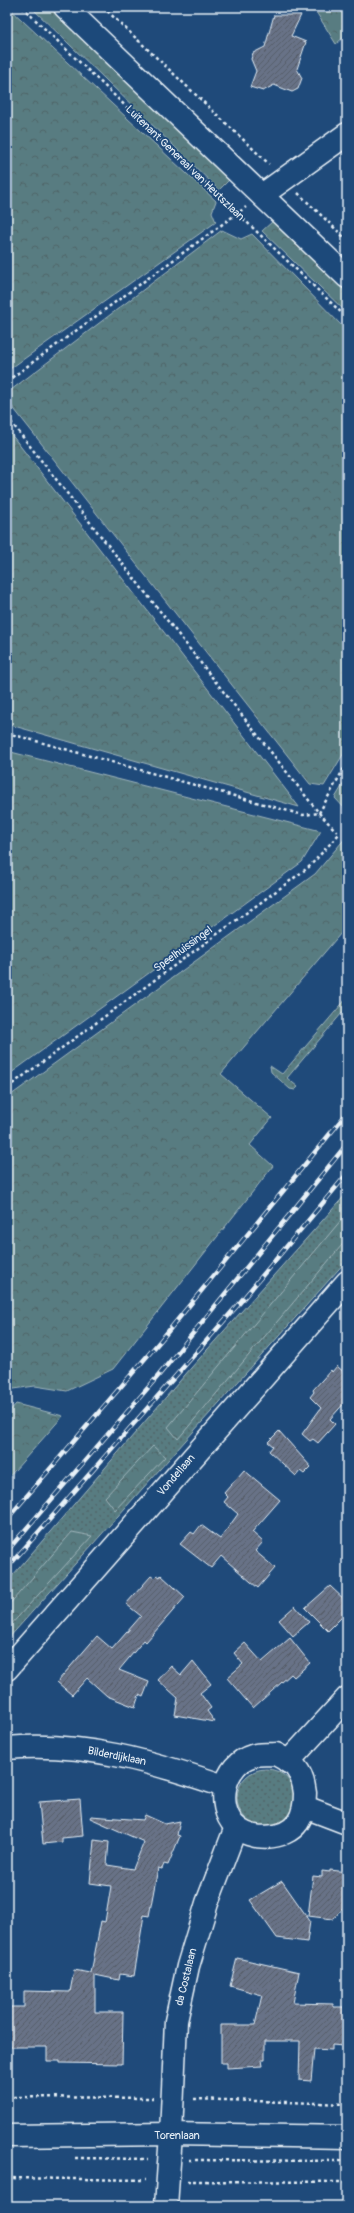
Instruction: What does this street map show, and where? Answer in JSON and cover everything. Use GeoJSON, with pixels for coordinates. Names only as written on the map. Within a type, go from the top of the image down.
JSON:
{"type":"FeatureCollection","features":[{"type":"Feature","properties":{"kind":"street"},"geometry":{"type":"LineString","coordinates":[[66,7],[347,277]]}},
{"type":"Feature","properties":{"kind":"street"},"geometry":{"type":"LineString","coordinates":[[262,195],[347,134]]}},
{"type":"Feature","properties":{"kind":"street","name":"Vondellaan"},"geometry":{"type":"LineString","coordinates":[[7,1669],[347,1282]]}},
{"type":"Feature","properties":{"kind":"street"},"geometry":{"type":"LineString","coordinates":[[288,1762],[347,1698]]}},
{"type":"Feature","properties":{"kind":"street","name":"Bilderdijklaan"},"geometry":{"type":"LineString","coordinates":[[7,1748],[48,1746],[79,1748],[158,1764],[224,1786]]}},
{"type":"Feature","properties":{"kind":"street"},"geometry":{"type":"LineString","coordinates":[[276,1754],[288,1762],[296,1768],[304,1784],[305,1807],[297,1823],[281,1834],[264,1837],[249,1835],[236,1827],[229,1818],[223,1802],[224,1786],[236,1767],[252,1756],[276,1754]]}},
{"type":"Feature","properties":{"kind":"street"},"geometry":{"type":"LineString","coordinates":[[305,1807],[347,1823]]}},
{"type":"Feature","properties":{"kind":"street","name":"da Costalaan"},"geometry":{"type":"LineString","coordinates":[[166,2206],[172,2134],[176,2021],[188,1966],[207,1903],[236,1827]]}},
{"type":"Feature","properties":{"kind":"street","name":"Torenlaan"},"geometry":{"type":"LineString","coordinates":[[7,2136],[172,2134],[347,2138]]}},
{"type":"Feature","properties":{"kind":"path","name":"Luitenant Generaal van Heutszlaan"},"geometry":{"type":"LineString","coordinates":[[22,7],[347,318]]}},
{"type":"Feature","properties":{"kind":"path"},"geometry":{"type":"LineString","coordinates":[[104,7],[347,240]]}},
{"type":"Feature","properties":{"kind":"path"},"geometry":{"type":"LineString","coordinates":[[7,381],[238,213]]}},
{"type":"Feature","properties":{"kind":"path"},"geometry":{"type":"LineString","coordinates":[[7,417],[319,813]]}},
{"type":"Feature","properties":{"kind":"path"},"geometry":{"type":"LineString","coordinates":[[7,733],[303,815],[319,813]]}},
{"type":"Feature","properties":{"kind":"path"},"geometry":{"type":"LineString","coordinates":[[319,813],[347,764]]}},
{"type":"Feature","properties":{"kind":"path","name":"Speelhuissingel"},"geometry":{"type":"LineString","coordinates":[[7,1088],[309,867],[339,834],[319,813]]}},
{"type":"Feature","properties":{"kind":"path"},"geometry":{"type":"LineString","coordinates":[[154,2098],[155,2090]]}},
{"type":"Feature","properties":{"kind":"green space"},"geometry":{"type":"Polygon","coordinates":[[[8,7],[216,201],[212,212],[216,222],[7,371],[8,7]]]}},
{"type":"Feature","properties":{"kind":"green space"},"geometry":{"type":"Polygon","coordinates":[[[31,7],[51,7],[230,179],[219,190],[31,7]]]}},
{"type":"Feature","properties":{"kind":"green space"},"geometry":{"type":"Polygon","coordinates":[[[313,7],[347,7],[347,34],[336,44],[313,7]]]}},
{"type":"Feature","properties":{"kind":"green space"},"geometry":{"type":"Polygon","coordinates":[[[273,221],[347,293],[347,313],[262,231],[273,221]]]}},
{"type":"Feature","properties":{"kind":"green space"},"geometry":{"type":"Polygon","coordinates":[[[222,230],[241,239],[252,234],[347,331],[347,748],[324,786],[310,784],[7,400],[7,393],[222,230]]]}},
{"type":"Feature","properties":{"kind":"green space"},"geometry":{"type":"Polygon","coordinates":[[[7,429],[299,807],[7,724],[7,429]]]}},
{"type":"Feature","properties":{"kind":"green space"},"geometry":{"type":"Polygon","coordinates":[[[7,751],[321,831],[302,862],[7,1076],[7,751]]]}},
{"type":"Feature","properties":{"kind":"green space"},"geometry":{"type":"Polygon","coordinates":[[[347,778],[347,811],[335,798],[347,778]]]}},
{"type":"Feature","properties":{"kind":"green space"},"geometry":{"type":"Polygon","coordinates":[[[347,836],[347,915],[345,919],[347,921],[347,926],[221,1074],[272,1118],[250,1145],[273,1166],[113,1369],[67,1391],[35,1386],[7,1390],[7,1098],[315,874],[347,836]]]}},
{"type":"Feature","properties":{"kind":"green space"},"geometry":{"type":"Polygon","coordinates":[[[347,998],[347,1007],[287,1078],[298,1087],[295,1090],[290,1089],[271,1072],[270,1066],[282,1074],[347,998]]]}},
{"type":"Feature","properties":{"kind":"green space"},"geometry":{"type":"Polygon","coordinates":[[[347,1193],[347,1260],[7,1640],[7,1582],[191,1368],[347,1193]]]}},
{"type":"Feature","properties":{"kind":"green space"},"geometry":{"type":"Polygon","coordinates":[[[347,1213],[347,1239],[178,1439],[168,1427],[347,1213]]]}},
{"type":"Feature","properties":{"kind":"green space"},"geometry":{"type":"Polygon","coordinates":[[[16,1404],[63,1416],[7,1479],[7,1414],[16,1404]]]}},
{"type":"Feature","properties":{"kind":"green space"},"geometry":{"type":"Polygon","coordinates":[[[153,1446],[165,1457],[115,1510],[105,1497],[153,1446]]]}},
{"type":"Feature","properties":{"kind":"green space"},"geometry":{"type":"Polygon","coordinates":[[[72,1532],[92,1536],[7,1629],[7,1607],[72,1532]]]}},
{"type":"Feature","properties":{"kind":"green space"},"geometry":{"type":"Polygon","coordinates":[[[266,1769],[282,1774],[290,1782],[295,1798],[290,1814],[282,1822],[266,1827],[250,1822],[242,1814],[237,1798],[242,1782],[250,1774],[266,1769]]]}},
{"type":"Feature","properties":{"kind":"building"},"geometry":{"type":"Polygon","coordinates":[[[274,15],[301,15],[291,36],[306,42],[297,69],[302,78],[298,89],[292,92],[274,85],[263,91],[250,87],[256,71],[251,59],[253,53],[265,47],[274,15]]]}},
{"type":"Feature","properties":{"kind":"building"},"geometry":{"type":"Polygon","coordinates":[[[337,1366],[347,1375],[347,1400],[330,1419],[335,1424],[318,1443],[313,1439],[310,1441],[302,1434],[321,1408],[310,1397],[314,1392],[313,1390],[331,1370],[332,1372],[337,1366]]]}},
{"type":"Feature","properties":{"kind":"building"},"geometry":{"type":"Polygon","coordinates":[[[279,1431],[311,1467],[304,1474],[300,1471],[296,1476],[269,1451],[273,1446],[268,1442],[279,1431]]]}},
{"type":"Feature","properties":{"kind":"building"},"geometry":{"type":"Polygon","coordinates":[[[244,1470],[280,1500],[252,1532],[263,1542],[255,1551],[275,1568],[258,1588],[221,1556],[211,1568],[180,1544],[191,1532],[194,1534],[201,1525],[220,1539],[238,1514],[224,1502],[228,1497],[224,1493],[244,1470]]]}},
{"type":"Feature","properties":{"kind":"building"},"geometry":{"type":"Polygon","coordinates":[[[157,1575],[160,1577],[161,1575],[185,1597],[146,1642],[144,1640],[119,1670],[149,1682],[143,1697],[139,1695],[135,1707],[107,1696],[87,1678],[72,1695],[57,1682],[97,1636],[112,1649],[141,1616],[126,1604],[151,1576],[154,1578],[157,1575]]]}},
{"type":"Feature","properties":{"kind":"building"},"geometry":{"type":"Polygon","coordinates":[[[330,1586],[347,1602],[347,1612],[328,1631],[305,1608],[330,1586]]]}},
{"type":"Feature","properties":{"kind":"building"},"geometry":{"type":"Polygon","coordinates":[[[295,1606],[309,1622],[293,1636],[279,1620],[295,1606]]]}},
{"type":"Feature","properties":{"kind":"building"},"geometry":{"type":"Polygon","coordinates":[[[290,1638],[310,1663],[294,1677],[291,1674],[253,1708],[227,1678],[243,1664],[234,1653],[245,1643],[262,1662],[290,1638]]]}},
{"type":"Feature","properties":{"kind":"building"},"geometry":{"type":"Polygon","coordinates":[[[193,1661],[211,1684],[200,1693],[211,1708],[207,1711],[215,1722],[175,1715],[178,1698],[158,1680],[171,1666],[181,1675],[193,1661]]]}},
{"type":"Feature","properties":{"kind":"building"},"geometry":{"type":"Polygon","coordinates":[[[80,1799],[83,1836],[62,1838],[62,1842],[43,1844],[39,1802],[80,1799]]]}},
{"type":"Feature","properties":{"kind":"building"},"geometry":{"type":"Polygon","coordinates":[[[145,1815],[165,1824],[180,1821],[177,1835],[180,1836],[168,1865],[164,1864],[162,1869],[158,1868],[149,1916],[144,1915],[134,1976],[120,1974],[119,1980],[95,1975],[95,2012],[123,2012],[122,2064],[60,2063],[60,2061],[47,2061],[47,2047],[7,2047],[8,2007],[24,2007],[24,1991],[70,1992],[74,1970],[91,1973],[101,1921],[105,1922],[111,1886],[90,1883],[94,1840],[109,1842],[107,1865],[133,1869],[144,1842],[90,1818],[91,1816],[143,1820],[145,1815]]]}},
{"type":"Feature","properties":{"kind":"building"},"geometry":{"type":"Polygon","coordinates":[[[330,1870],[347,1872],[347,1904],[333,1919],[308,1916],[313,1876],[322,1877],[322,1871],[330,1872],[330,1870]]]}},
{"type":"Feature","properties":{"kind":"building"},"geometry":{"type":"Polygon","coordinates":[[[282,1881],[310,1921],[307,1942],[277,1938],[250,1900],[282,1881]]]}},
{"type":"Feature","properties":{"kind":"building"},"geometry":{"type":"Polygon","coordinates":[[[237,1958],[299,1972],[293,2003],[333,2004],[333,2007],[344,2007],[343,2046],[332,2045],[332,2050],[314,2049],[311,2081],[299,2080],[300,2041],[265,2041],[265,2060],[261,2060],[262,2066],[227,2068],[227,2063],[221,2063],[221,2025],[255,2025],[262,1995],[230,1986],[237,1958]]]}},
{"type":"Feature","properties":{"kind":"railway"},"geometry":{"type":"LineString","coordinates":[[7,1519],[161,1340],[347,1113]]}},
{"type":"Feature","properties":{"kind":"railway"},"geometry":{"type":"LineString","coordinates":[[7,1551],[159,1375],[347,1144]]}},
{"type":"Feature","properties":{"kind":"railway"},"geometry":{"type":"LineString","coordinates":[[7,1568],[237,1306],[347,1174]]}}]}
